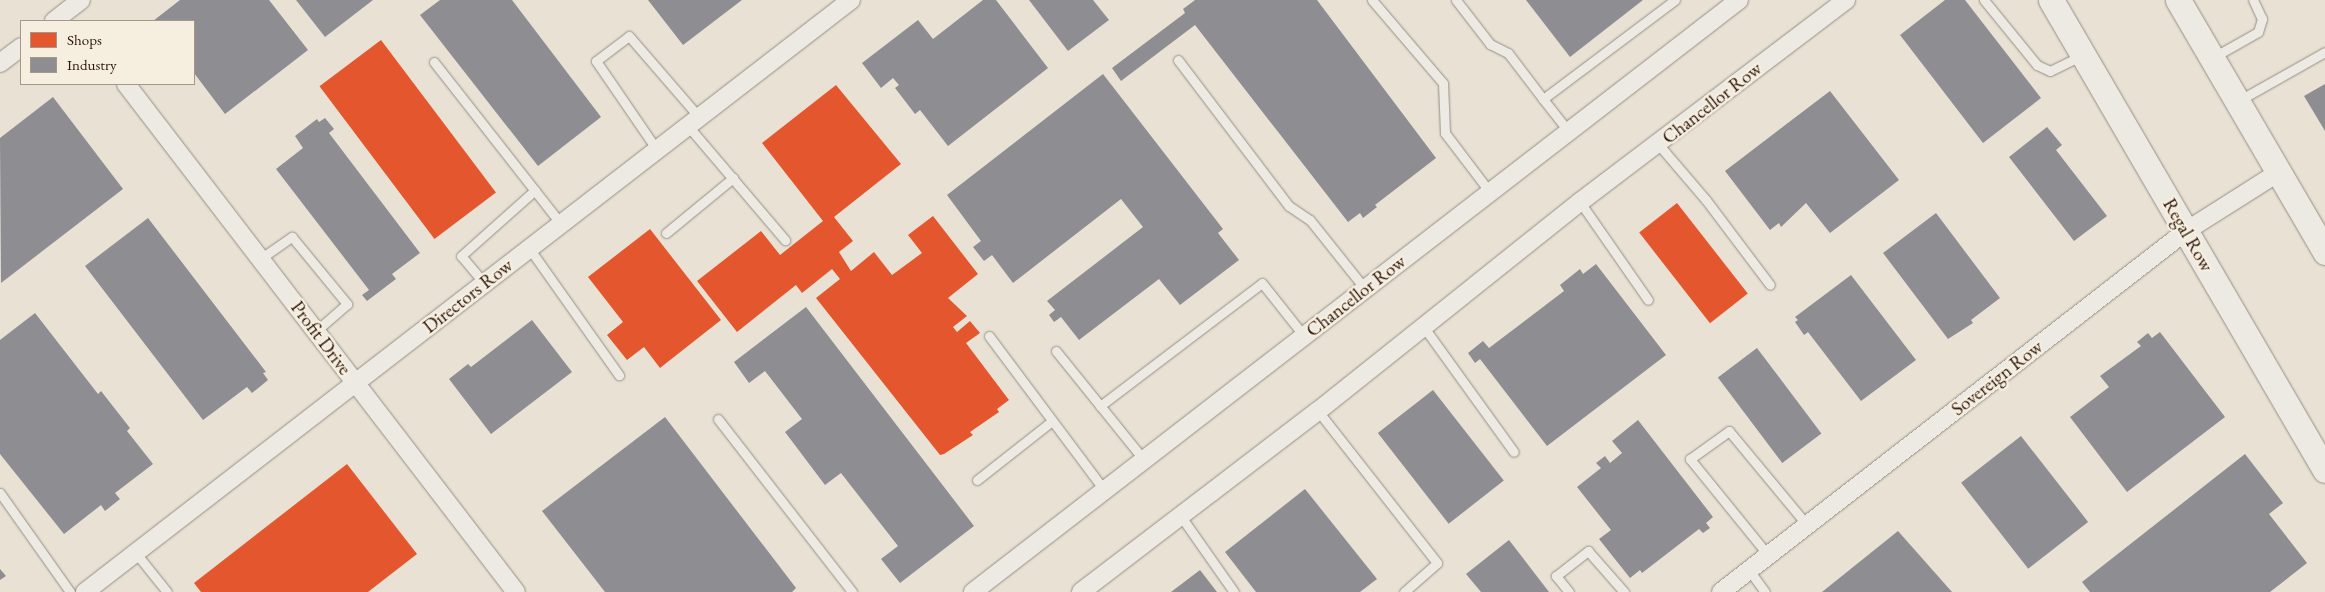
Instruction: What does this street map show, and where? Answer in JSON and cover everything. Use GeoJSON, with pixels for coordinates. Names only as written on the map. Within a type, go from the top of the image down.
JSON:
{"type":"FeatureCollection","features":[{"type":"Feature","properties":{"kind":"main road","name":"Regal Row"},"geometry":{"type":"LineString","coordinates":[[2051,0],[2325,470]]}},
{"type":"Feature","properties":{"kind":"main road"},"geometry":{"type":"LineString","coordinates":[[2178,0],[2325,252]]}},
{"type":"Feature","properties":{"kind":"street","name":"Chancellor Row"},"geometry":{"type":"LineString","coordinates":[[973,592],[1489,191],[1570,132],[1739,0]]}},
{"type":"Feature","properties":{"kind":"street","name":"Chancellor Row"},"geometry":{"type":"LineString","coordinates":[[1086,591],[1180,515],[1318,411],[1580,202],[1659,144],[1846,0]]}},
{"type":"Feature","properties":{"kind":"street","name":"Directors Row"},"geometry":{"type":"LineString","coordinates":[[85,592],[657,150],[844,2]]}},
{"type":"Feature","properties":{"kind":"street"},"geometry":{"type":"LineString","coordinates":[[55,20],[73,8]]}},
{"type":"Feature","properties":{"kind":"street"},"geometry":{"type":"LineString","coordinates":[[0,63],[20,48]]}},
{"type":"Feature","properties":{"kind":"street","name":"Profit Drive"},"geometry":{"type":"LineString","coordinates":[[127,85],[355,382],[511,590]]}},
{"type":"Feature","properties":{"kind":"street","name":"Sovereign Row"},"geometry":{"type":"LineString","coordinates":[[1721,592],[2186,231],[2279,172]]}},
{"type":"Feature","properties":{"kind":"lane"},"geometry":{"type":"LineString","coordinates":[[1372,0],[1443,83],[1445,133],[1489,191]]}},
{"type":"Feature","properties":{"kind":"lane"},"geometry":{"type":"LineString","coordinates":[[1456,0],[1490,44],[1508,53],[1570,132]]}},
{"type":"Feature","properties":{"kind":"lane"},"geometry":{"type":"LineString","coordinates":[[1543,99],[1675,0]]}},
{"type":"Feature","properties":{"kind":"lane"},"geometry":{"type":"LineString","coordinates":[[1984,0],[2037,65],[2050,71],[2083,55]]}},
{"type":"Feature","properties":{"kind":"lane"},"geometry":{"type":"LineString","coordinates":[[2212,58],[2258,32],[2262,19],[2253,0]]}},
{"type":"Feature","properties":{"kind":"lane"},"geometry":{"type":"LineString","coordinates":[[657,150],[596,61],[629,36],[733,178],[785,240]]}},
{"type":"Feature","properties":{"kind":"lane"},"geometry":{"type":"LineString","coordinates":[[2238,101],[2325,52]]}},
{"type":"Feature","properties":{"kind":"lane"},"geometry":{"type":"LineString","coordinates":[[1178,60],[1289,206],[1310,220],[1365,289]]}},
{"type":"Feature","properties":{"kind":"lane"},"geometry":{"type":"LineString","coordinates":[[434,62],[561,224]]}},
{"type":"Feature","properties":{"kind":"lane"},"geometry":{"type":"LineString","coordinates":[[1659,144],[1706,200],[1770,286]]}},
{"type":"Feature","properties":{"kind":"lane"},"geometry":{"type":"LineString","coordinates":[[666,233],[733,178]]}},
{"type":"Feature","properties":{"kind":"lane"},"geometry":{"type":"LineString","coordinates":[[484,283],[462,256],[535,190]]}},
{"type":"Feature","properties":{"kind":"lane"},"geometry":{"type":"LineString","coordinates":[[1580,202],[1648,300]]}},
{"type":"Feature","properties":{"kind":"lane"},"geometry":{"type":"LineString","coordinates":[[260,260],[292,237],[347,304],[316,331]]}},
{"type":"Feature","properties":{"kind":"lane"},"geometry":{"type":"LineString","coordinates":[[529,248],[619,375]]}},
{"type":"Feature","properties":{"kind":"lane"},"geometry":{"type":"LineString","coordinates":[[1100,406],[1262,283],[1304,336]]}},
{"type":"Feature","properties":{"kind":"lane"},"geometry":{"type":"LineString","coordinates":[[1423,326],[1514,452]]}},
{"type":"Feature","properties":{"kind":"lane"},"geometry":{"type":"LineString","coordinates":[[989,336],[1104,490]]}},
{"type":"Feature","properties":{"kind":"lane"},"geometry":{"type":"LineString","coordinates":[[1056,351],[1144,459]]}},
{"type":"Feature","properties":{"kind":"lane"},"geometry":{"type":"LineString","coordinates":[[1318,411],[1437,563],[1406,591]]}},
{"type":"Feature","properties":{"kind":"lane"},"geometry":{"type":"LineString","coordinates":[[718,419],[852,592]]}},
{"type":"Feature","properties":{"kind":"lane"},"geometry":{"type":"LineString","coordinates":[[977,480],[1052,421]]}},
{"type":"Feature","properties":{"kind":"lane"},"geometry":{"type":"LineString","coordinates":[[1768,555],[1690,459],[1729,431],[1807,525]]}},
{"type":"Feature","properties":{"kind":"lane"},"geometry":{"type":"LineString","coordinates":[[0,493],[70,592]]}},
{"type":"Feature","properties":{"kind":"lane"},"geometry":{"type":"LineString","coordinates":[[1180,515],[1234,592]]}},
{"type":"Feature","properties":{"kind":"lane"},"geometry":{"type":"LineString","coordinates":[[1569,592],[1556,576],[1588,551],[1624,592]]}},
{"type":"Feature","properties":{"kind":"lane"},"geometry":{"type":"LineString","coordinates":[[135,552],[167,592]]}},
{"type":"Feature","properties":{"kind":"lane"},"geometry":{"type":"LineString","coordinates":[[1749,570],[1765,592]]}},
{"type":"Feature","properties":{"kind":"building: Shops"},"geometry":{"type":"Polygon","coordinates":[[[381,40],[496,193],[434,239],[320,86],[381,40]]]}},
{"type":"Feature","properties":{"kind":"building: Shops"},"geometry":{"type":"Polygon","coordinates":[[[836,85],[901,164],[834,217],[853,241],[839,252],[851,271],[874,252],[892,275],[922,253],[908,235],[933,216],[978,274],[948,298],[967,316],[953,327],[957,332],[970,321],[980,333],[966,343],[1009,400],[997,409],[999,412],[970,432],[973,435],[944,454],[940,455],[816,298],[840,279],[832,269],[802,293],[796,285],[737,332],[697,281],[761,231],[780,255],[823,221],[762,143],[836,85]]]}},
{"type":"Feature","properties":{"kind":"building: Shops"},"geometry":{"type":"Polygon","coordinates":[[[1677,203],[1748,294],[1710,323],[1639,233],[1677,203]]]}},
{"type":"Feature","properties":{"kind":"building: Shops"},"geometry":{"type":"Polygon","coordinates":[[[650,229],[721,320],[660,368],[644,347],[627,360],[607,335],[623,322],[588,277],[650,229]]]}},
{"type":"Feature","properties":{"kind":"building: Shops"},"geometry":{"type":"Polygon","coordinates":[[[347,464],[417,554],[368,592],[201,592],[194,583],[347,464]]]}},
{"type":"Feature","properties":{"kind":"building: Industry"},"geometry":{"type":"Polygon","coordinates":[[[180,0],[269,0],[308,50],[225,114],[195,74],[195,20],[154,20],[180,0]]]}},
{"type":"Feature","properties":{"kind":"building: Industry"},"geometry":{"type":"Polygon","coordinates":[[[296,0],[373,0],[325,37],[296,0]]]}},
{"type":"Feature","properties":{"kind":"building: Industry"},"geometry":{"type":"Polygon","coordinates":[[[440,0],[512,0],[601,117],[538,166],[420,15],[440,0]]]}},
{"type":"Feature","properties":{"kind":"building: Industry"},"geometry":{"type":"Polygon","coordinates":[[[648,0],[742,0],[683,45],[648,0]]]}},
{"type":"Feature","properties":{"kind":"building: Industry"},"geometry":{"type":"Polygon","coordinates":[[[983,0],[996,0],[1048,68],[948,146],[920,110],[915,114],[895,88],[899,85],[893,78],[881,88],[862,63],[918,20],[933,39],[983,0]]]}},
{"type":"Feature","properties":{"kind":"building: Industry"},"geometry":{"type":"Polygon","coordinates":[[[1029,0],[1093,0],[1109,20],[1068,51],[1029,0]]]}},
{"type":"Feature","properties":{"kind":"building: Industry"},"geometry":{"type":"Polygon","coordinates":[[[1195,0],[1317,0],[1436,158],[1375,205],[1377,207],[1363,218],[1360,213],[1348,222],[1195,25],[1121,81],[1112,68],[1185,13],[1183,9],[1195,0]]]}},
{"type":"Feature","properties":{"kind":"building: Industry"},"geometry":{"type":"Polygon","coordinates":[[[1526,0],[1643,0],[1570,57],[1526,0]]]}},
{"type":"Feature","properties":{"kind":"building: Industry"},"geometry":{"type":"Polygon","coordinates":[[[1945,0],[1965,0],[2041,98],[1983,143],[1900,35],[1945,0]]]}},
{"type":"Feature","properties":{"kind":"building: Industry"},"geometry":{"type":"Polygon","coordinates":[[[1103,74],[1223,229],[1218,233],[1239,260],[1180,305],[1159,279],[1079,340],[1061,317],[1054,322],[1049,315],[1055,310],[1047,301],[1143,227],[1121,199],[1013,283],[992,255],[984,261],[973,247],[981,241],[947,195],[1103,74]]]}},
{"type":"Feature","properties":{"kind":"building: Industry"},"geometry":{"type":"Polygon","coordinates":[[[2325,84],[2325,131],[2304,96],[2325,84]]]}},
{"type":"Feature","properties":{"kind":"building: Industry"},"geometry":{"type":"Polygon","coordinates":[[[1830,91],[1899,180],[1830,233],[1806,203],[1781,227],[1779,223],[1770,230],[1725,171],[1830,91]]]}},
{"type":"Feature","properties":{"kind":"building: Industry"},"geometry":{"type":"Polygon","coordinates":[[[53,97],[123,189],[1,283],[0,138],[53,97]]]}},
{"type":"Feature","properties":{"kind":"building: Industry"},"geometry":{"type":"Polygon","coordinates":[[[325,118],[334,129],[329,133],[420,253],[392,274],[396,279],[367,301],[362,295],[369,290],[276,169],[303,148],[295,136],[317,119],[319,122],[325,118]]]}},
{"type":"Feature","properties":{"kind":"building: Industry"},"geometry":{"type":"Polygon","coordinates":[[[2047,127],[2062,145],[2056,150],[2107,216],[2074,241],[2009,157],[2047,127]]]}},
{"type":"Feature","properties":{"kind":"building: Industry"},"geometry":{"type":"Polygon","coordinates":[[[1936,213],[2000,298],[1971,320],[1973,323],[1948,339],[1883,253],[1936,213]]]}},
{"type":"Feature","properties":{"kind":"building: Industry"},"geometry":{"type":"Polygon","coordinates":[[[148,218],[266,372],[263,373],[268,380],[252,393],[247,387],[203,420],[85,266],[148,218]]]}},
{"type":"Feature","properties":{"kind":"building: Industry"},"geometry":{"type":"Polygon","coordinates":[[[1596,264],[1666,355],[1547,446],[1480,359],[1475,363],[1468,353],[1483,341],[1489,348],[1564,291],[1560,285],[1580,269],[1583,274],[1596,264]]]}},
{"type":"Feature","properties":{"kind":"building: Industry"},"geometry":{"type":"Polygon","coordinates":[[[1851,275],[1916,360],[1861,401],[1808,332],[1804,335],[1795,322],[1798,320],[1795,317],[1851,275]]]}},
{"type":"Feature","properties":{"kind":"building: Industry"},"geometry":{"type":"Polygon","coordinates":[[[806,307],[974,526],[900,583],[881,559],[898,546],[841,473],[825,485],[785,432],[802,419],[765,371],[749,383],[734,362],[806,307]]]}},
{"type":"Feature","properties":{"kind":"building: Industry"},"geometry":{"type":"Polygon","coordinates":[[[35,313],[98,394],[101,391],[130,428],[127,431],[153,464],[115,493],[120,499],[105,511],[101,505],[64,534],[0,454],[0,340],[35,313]]]}},
{"type":"Feature","properties":{"kind":"building: Industry"},"geometry":{"type":"Polygon","coordinates":[[[532,320],[572,372],[491,434],[449,379],[468,364],[471,367],[532,320]]]}},
{"type":"Feature","properties":{"kind":"building: Industry"},"geometry":{"type":"Polygon","coordinates":[[[2160,332],[2225,417],[2127,492],[2070,417],[2109,387],[2100,376],[2141,346],[2137,342],[2148,333],[2152,338],[2160,332]]]}},
{"type":"Feature","properties":{"kind":"building: Industry"},"geometry":{"type":"Polygon","coordinates":[[[1757,348],[1821,433],[1782,463],[1718,377],[1757,348]]]}},
{"type":"Feature","properties":{"kind":"building: Industry"},"geometry":{"type":"Polygon","coordinates":[[[1433,390],[1504,481],[1449,524],[1378,433],[1433,390]]]}},
{"type":"Feature","properties":{"kind":"building: Industry"},"geometry":{"type":"Polygon","coordinates":[[[665,417],[796,588],[792,592],[605,592],[542,511],[665,417]]]}},
{"type":"Feature","properties":{"kind":"building: Industry"},"geometry":{"type":"Polygon","coordinates":[[[1638,420],[1713,517],[1706,523],[1710,528],[1703,533],[1699,529],[1642,573],[1640,570],[1630,578],[1599,539],[1611,530],[1577,487],[1601,468],[1596,463],[1605,456],[1610,463],[1622,453],[1612,441],[1638,420]]]}},
{"type":"Feature","properties":{"kind":"building: Industry"},"geometry":{"type":"Polygon","coordinates":[[[2021,436],[2088,522],[2028,569],[1961,483],[2021,436]]]}},
{"type":"Feature","properties":{"kind":"building: Industry"},"geometry":{"type":"Polygon","coordinates":[[[2245,454],[2283,503],[2269,514],[2307,563],[2270,592],[2090,592],[2082,582],[2245,454]]]}},
{"type":"Feature","properties":{"kind":"building: Industry"},"geometry":{"type":"Polygon","coordinates":[[[1305,489],[1377,579],[1360,592],[1256,592],[1225,552],[1305,489]]]}},
{"type":"Feature","properties":{"kind":"building: Industry"},"geometry":{"type":"Polygon","coordinates":[[[1898,531],[1952,592],[1822,592],[1898,531]]]}},
{"type":"Feature","properties":{"kind":"building: Industry"},"geometry":{"type":"Polygon","coordinates":[[[1509,540],[1549,592],[1481,592],[1466,574],[1509,540]]]}},
{"type":"Feature","properties":{"kind":"building: Industry"},"geometry":{"type":"Polygon","coordinates":[[[0,569],[6,576],[0,580],[0,569]]]}},
{"type":"Feature","properties":{"kind":"building: Industry"},"geometry":{"type":"Polygon","coordinates":[[[1200,570],[1217,592],[1171,592],[1200,570]]]}}]}
